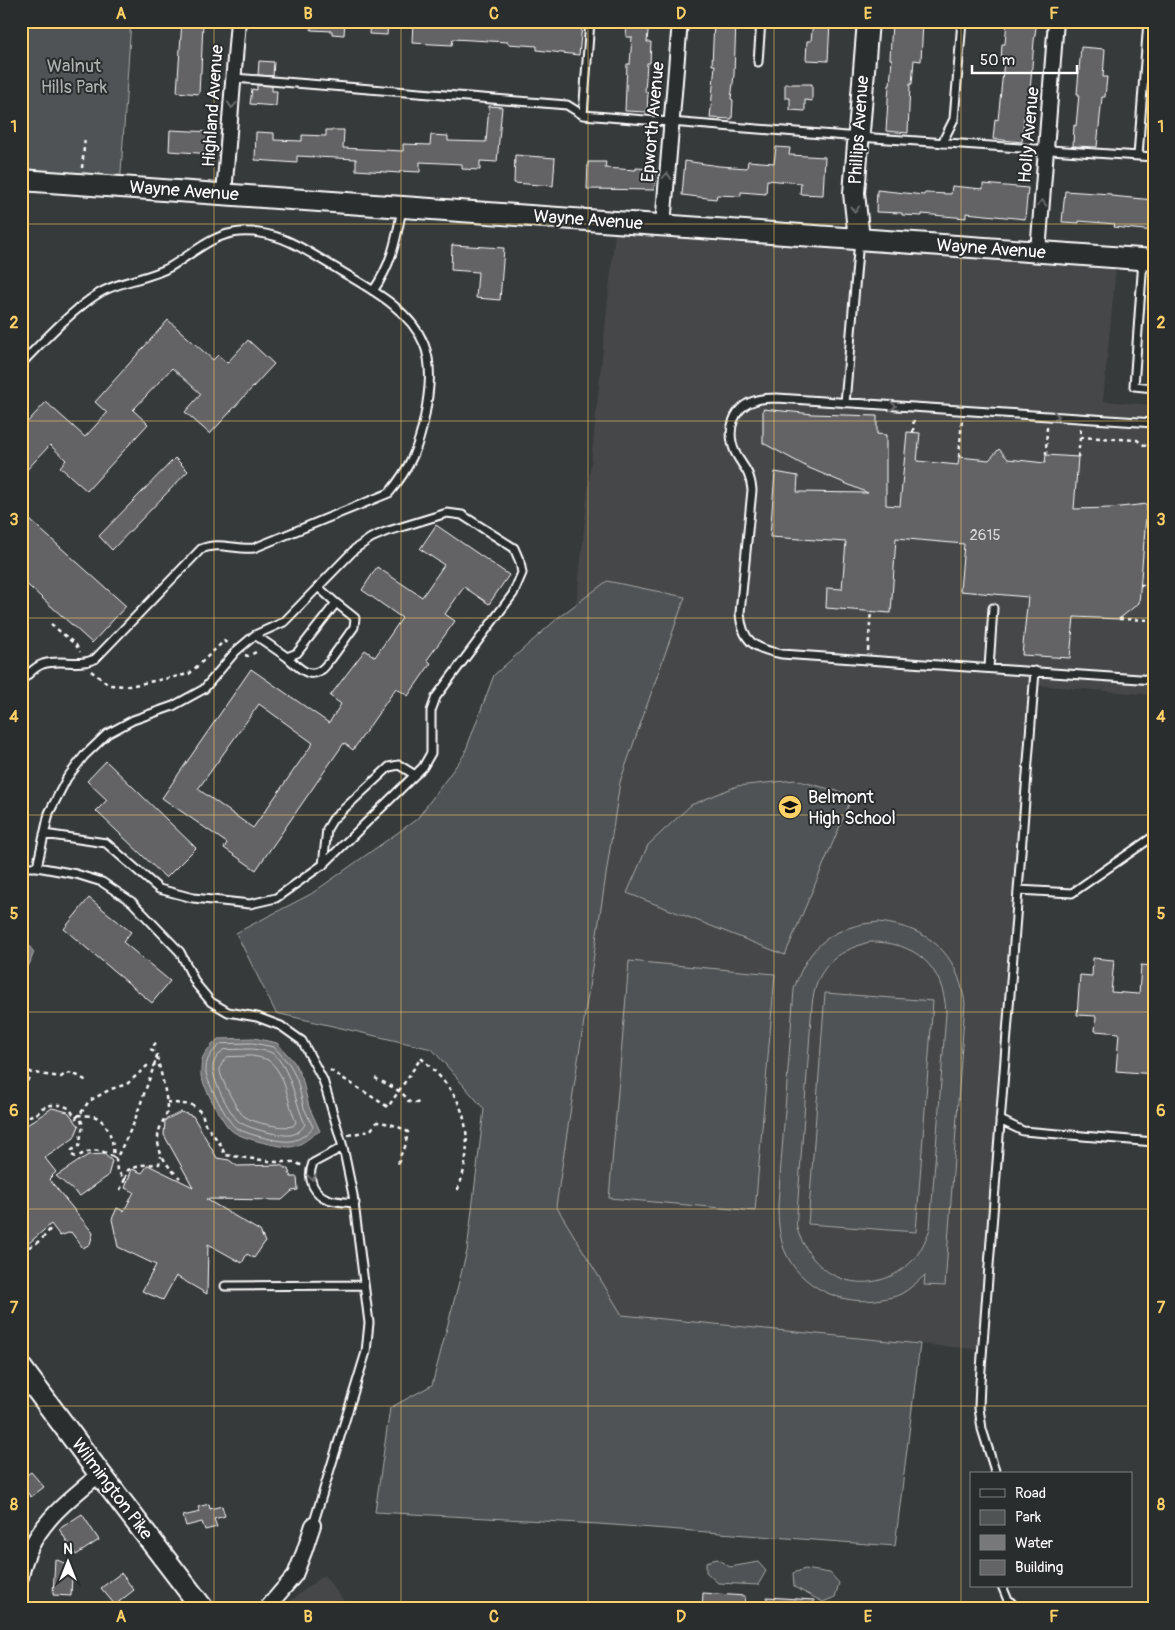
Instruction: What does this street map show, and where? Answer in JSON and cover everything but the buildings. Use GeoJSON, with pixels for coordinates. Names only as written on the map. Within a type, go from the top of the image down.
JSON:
{"type":"FeatureCollection","features":[{"type":"Feature","properties":{"kind":"main road","name":"Phillips Avenue"},"geometry":{"type":"LineString","coordinates":[[859,240],[854,193],[868,21]]}},
{"type":"Feature","properties":{"kind":"main road","name":"Wayne Avenue"},"geometry":{"type":"LineString","coordinates":[[21,180],[1149,260]]}},
{"type":"Feature","properties":{"kind":"main road","name":"Wilmington Pike"},"geometry":{"type":"LineString","coordinates":[[21,1368],[203,1609]]}},
{"type":"Feature","properties":{"kind":"street","name":"Highland Avenue"},"geometry":{"type":"LineString","coordinates":[[224,194],[238,21]]}},
{"type":"Feature","properties":{"kind":"street","name":"Epworth Avenue"},"geometry":{"type":"LineString","coordinates":[[663,225],[680,21]]}},
{"type":"Feature","properties":{"kind":"street","name":"Holly Avenue"},"geometry":{"type":"LineString","coordinates":[[1038,252],[1056,21]]}},
{"type":"Feature","properties":{"kind":"street"},"geometry":{"type":"LineString","coordinates":[[21,1577],[27,1557],[44,1525],[59,1508],[100,1474]]}},
{"type":"Feature","properties":{"kind":"street"},"geometry":{"type":"LineString","coordinates":[[266,1609],[295,1575],[312,1525]]}},
{"type":"Feature","properties":{"kind":"lane"},"geometry":{"type":"LineString","coordinates":[[582,115],[590,21]]}},
{"type":"Feature","properties":{"kind":"lane"},"geometry":{"type":"LineString","coordinates":[[758,62],[761,21]]}},
{"type":"Feature","properties":{"kind":"lane"},"geometry":{"type":"LineString","coordinates":[[942,143],[954,119],[962,21]]}},
{"type":"Feature","properties":{"kind":"lane"},"geometry":{"type":"LineString","coordinates":[[1138,156],[1148,21]]}},
{"type":"Feature","properties":{"kind":"lane"},"geometry":{"type":"LineString","coordinates":[[234,78],[567,105],[582,115],[859,137],[1154,157]]}},
{"type":"Feature","properties":{"kind":"lane"},"geometry":{"type":"LineString","coordinates":[[373,291],[389,264],[395,248],[402,206]]}},
{"type":"Feature","properties":{"kind":"lane"},"geometry":{"type":"LineString","coordinates":[[21,364],[80,307],[102,292],[170,267],[208,242],[221,236],[239,232],[260,232],[292,242],[373,291],[402,313],[418,332],[425,345],[429,380],[427,405],[421,435],[413,460],[403,477],[389,493],[254,548],[242,549],[218,544],[207,546],[94,659],[85,663],[53,661],[42,664],[21,681]]}},
{"type":"Feature","properties":{"kind":"lane"},"geometry":{"type":"LineString","coordinates":[[845,403],[859,240]]}},
{"type":"Feature","properties":{"kind":"lane"},"geometry":{"type":"LineString","coordinates":[[1149,260],[1134,386],[1154,388]]}},
{"type":"Feature","properties":{"kind":"lane"},"geometry":{"type":"LineString","coordinates":[[1154,423],[777,398],[757,400],[743,406],[734,416],[730,438],[736,454],[751,477],[752,490],[740,613],[741,626],[747,638],[754,646],[766,651],[782,654],[1154,680]]}},
{"type":"Feature","properties":{"kind":"lane"},"geometry":{"type":"LineString","coordinates":[[37,867],[44,834],[49,813],[67,778],[84,756],[108,734],[133,720],[173,706],[204,689],[236,652],[255,635],[284,622],[355,549],[371,538],[447,513],[462,515],[514,548],[522,573],[514,594],[436,698],[431,711],[431,753],[423,767],[323,865],[276,898],[250,904],[219,902],[193,898],[159,889],[106,843],[44,834]]}},
{"type":"Feature","properties":{"kind":"lane"},"geometry":{"type":"LineString","coordinates":[[255,635],[298,668],[312,674],[321,671],[354,627],[356,621],[355,618],[318,587]]}},
{"type":"Feature","properties":{"kind":"lane"},"geometry":{"type":"LineString","coordinates":[[286,657],[297,653],[336,603]]}},
{"type":"Feature","properties":{"kind":"lane"},"geometry":{"type":"LineString","coordinates":[[989,668],[993,608]]}},
{"type":"Feature","properties":{"kind":"lane"},"geometry":{"type":"LineString","coordinates":[[995,1472],[982,1429],[979,1408],[1036,671]]}},
{"type":"Feature","properties":{"kind":"lane"},"geometry":{"type":"LineString","coordinates":[[323,865],[327,829],[333,819],[390,767],[399,765],[415,775]]}},
{"type":"Feature","properties":{"kind":"lane"},"geometry":{"type":"LineString","coordinates":[[1018,890],[1072,893],[1154,836]]}},
{"type":"Feature","properties":{"kind":"lane"},"geometry":{"type":"LineString","coordinates":[[21,866],[76,874],[102,882],[132,902],[180,952],[196,984],[211,1002],[228,1012],[257,1017],[281,1026],[302,1041],[323,1080],[343,1147],[354,1203],[369,1323],[366,1352],[312,1525]]}},
{"type":"Feature","properties":{"kind":"lane"},"geometry":{"type":"LineString","coordinates":[[1000,1120],[1024,1131],[1154,1142]]}},
{"type":"Feature","properties":{"kind":"lane"},"geometry":{"type":"LineString","coordinates":[[343,1147],[313,1163],[310,1170],[310,1178],[318,1195],[328,1200],[354,1203]]}},
{"type":"Feature","properties":{"kind":"lane"},"geometry":{"type":"LineString","coordinates":[[225,1286],[364,1285]]}},
{"type":"Feature","properties":{"kind":"lane"},"geometry":{"type":"LineString","coordinates":[[1003,1588],[1007,1598],[1017,1609]]}},
{"type":"Feature","properties":{"kind":"path"},"geometry":{"type":"LineString","coordinates":[[81,184],[84,137]]}},
{"type":"Feature","properties":{"kind":"path"},"geometry":{"type":"LineString","coordinates":[[913,432],[915,408]]}},
{"type":"Feature","properties":{"kind":"path"},"geometry":{"type":"LineString","coordinates":[[959,457],[962,410]]}},
{"type":"Feature","properties":{"kind":"path"},"geometry":{"type":"LineString","coordinates":[[1046,455],[1047,416]]}},
{"type":"Feature","properties":{"kind":"path"},"geometry":{"type":"LineString","coordinates":[[1078,457],[1082,418]]}},
{"type":"Feature","properties":{"kind":"path"},"geometry":{"type":"LineString","coordinates":[[1080,437],[1137,440],[1154,452]]}},
{"type":"Feature","properties":{"kind":"path"},"geometry":{"type":"LineString","coordinates":[[1146,514],[1154,514]]}},
{"type":"Feature","properties":{"kind":"path"},"geometry":{"type":"LineString","coordinates":[[1140,585],[1154,585]]}},
{"type":"Feature","properties":{"kind":"path"},"geometry":{"type":"LineString","coordinates":[[867,660],[871,611]]}},
{"type":"Feature","properties":{"kind":"path"},"geometry":{"type":"LineString","coordinates":[[1119,619],[1154,620]]}},
{"type":"Feature","properties":{"kind":"path"},"geometry":{"type":"LineString","coordinates":[[51,624],[76,645],[93,674],[109,685],[129,686],[189,674],[224,641],[236,652],[248,656],[260,650]]}},
{"type":"Feature","properties":{"kind":"path"},"geometry":{"type":"LineString","coordinates":[[21,1016],[26,1014]]}},
{"type":"Feature","properties":{"kind":"path"},"geometry":{"type":"LineString","coordinates":[[158,1040],[151,1050],[157,1055],[167,1102],[167,1114],[157,1137],[161,1154],[168,1168],[180,1178]]}},
{"type":"Feature","properties":{"kind":"path"},"geometry":{"type":"LineString","coordinates":[[115,1158],[133,1125],[157,1055]]}},
{"type":"Feature","properties":{"kind":"path"},"geometry":{"type":"LineString","coordinates":[[317,1068],[327,1068],[388,1107],[421,1058],[438,1074],[457,1100],[464,1119],[466,1132],[464,1172],[457,1191]]}},
{"type":"Feature","properties":{"kind":"path"},"geometry":{"type":"LineString","coordinates":[[79,1115],[89,1101],[111,1089],[127,1084],[147,1066],[154,1066]]}},
{"type":"Feature","properties":{"kind":"path"},"geometry":{"type":"LineString","coordinates":[[21,1069],[38,1075],[43,1073],[61,1077],[66,1073],[73,1073],[87,1081]]}},
{"type":"Feature","properties":{"kind":"path"},"geometry":{"type":"LineString","coordinates":[[21,1096],[31,1072]]}},
{"type":"Feature","properties":{"kind":"path"},"geometry":{"type":"LineString","coordinates":[[376,1078],[398,1091],[409,1102],[418,1103],[420,1101]]}},
{"type":"Feature","properties":{"kind":"path"},"geometry":{"type":"LineString","coordinates":[[167,1102],[192,1106],[202,1113],[205,1124],[221,1144],[225,1154],[276,1162],[294,1162],[305,1167]]}},
{"type":"Feature","properties":{"kind":"path"},"geometry":{"type":"LineString","coordinates":[[21,1119],[38,1113],[42,1108],[51,1105],[61,1105],[69,1108],[76,1118],[79,1115],[97,1117],[103,1123],[114,1147],[117,1170],[125,1179]]}},
{"type":"Feature","properties":{"kind":"path"},"geometry":{"type":"LineString","coordinates":[[79,1115],[83,1125],[82,1134],[79,1146],[72,1150],[72,1155],[76,1157],[86,1151],[102,1150],[115,1158]]}},
{"type":"Feature","properties":{"kind":"path"},"geometry":{"type":"LineString","coordinates":[[340,1136],[370,1131],[378,1122],[403,1128],[408,1132],[406,1147],[401,1154],[398,1164]]}},
{"type":"Feature","properties":{"kind":"path"},"geometry":{"type":"LineString","coordinates":[[120,1190],[128,1170],[142,1165],[159,1164],[161,1154]]}},
{"type":"Feature","properties":{"kind":"path"},"geometry":{"type":"LineString","coordinates":[[21,1249],[28,1249],[45,1236],[51,1228]]}},
{"type":"Feature","properties":{"kind":"shaded area","name":"Belmont High School"},"geometry":{"type":"Polygon","coordinates":[[[616,222],[1117,258],[1103,401],[1154,405],[1154,695],[1035,685],[982,1350],[622,1315],[504,1299],[616,222]]]}},
{"type":"Feature","properties":{"kind":"shaded area"},"geometry":{"type":"Polygon","coordinates":[[[324,1575],[350,1609],[280,1609],[324,1575]]]}},
{"type":"Feature","properties":{"kind":"green space","name":"Walnut Hills Park"},"geometry":{"type":"Polygon","coordinates":[[[21,21],[131,21],[120,187],[21,180],[21,21]]]}},
{"type":"Feature","properties":{"kind":"green space"},"geometry":{"type":"Polygon","coordinates":[[[607,581],[685,597],[620,782],[556,1206],[622,1315],[920,1344],[895,1546],[599,1524],[375,1512],[390,1408],[432,1385],[467,1251],[484,1109],[432,1049],[276,1013],[236,933],[311,894],[417,819],[464,755],[494,675],[559,617],[607,581]]]}},
{"type":"Feature","properties":{"kind":"green space"},"geometry":{"type":"Polygon","coordinates":[[[795,780],[853,795],[785,955],[627,893],[648,845],[691,805],[737,786],[795,780]]]}},
{"type":"Feature","properties":{"kind":"green space"},"geometry":{"type":"Polygon","coordinates":[[[879,922],[897,925],[926,937],[938,946],[955,970],[965,1003],[945,1286],[924,1285],[925,1275],[899,1295],[867,1301],[838,1297],[824,1292],[800,1274],[791,1263],[784,1249],[778,1210],[794,989],[807,961],[824,940],[848,928],[879,922]],[[869,942],[857,946],[829,963],[818,981],[812,1005],[797,1226],[799,1235],[809,1253],[819,1265],[843,1279],[857,1282],[885,1279],[898,1272],[917,1256],[930,1229],[946,1013],[944,996],[940,982],[924,959],[900,946],[869,942]]]}},
{"type":"Feature","properties":{"kind":"green space"},"geometry":{"type":"Polygon","coordinates":[[[629,961],[775,974],[755,1211],[609,1198],[629,961]]]}},
{"type":"Feature","properties":{"kind":"green space"},"geometry":{"type":"Polygon","coordinates":[[[825,993],[933,1001],[916,1232],[808,1224],[825,993]]]}},
{"type":"Feature","properties":{"kind":"green space"},"geometry":{"type":"Polygon","coordinates":[[[717,1559],[730,1567],[758,1562],[766,1571],[758,1585],[718,1583],[706,1572],[706,1562],[717,1559]]]}},
{"type":"Feature","properties":{"kind":"green space"},"geometry":{"type":"Polygon","coordinates":[[[805,1569],[830,1573],[839,1583],[835,1597],[823,1602],[794,1587],[793,1573],[805,1569]]]}},
{"type":"Feature","properties":{"kind":"water"},"geometry":{"type":"Polygon","coordinates":[[[21,913],[29,922],[27,938],[34,952],[29,965],[21,973],[21,913]]]}},
{"type":"Feature","properties":{"kind":"water"},"geometry":{"type":"Polygon","coordinates":[[[254,1038],[277,1043],[294,1062],[302,1078],[309,1107],[320,1131],[298,1145],[290,1147],[259,1142],[235,1133],[223,1120],[203,1081],[201,1072],[203,1057],[218,1039],[254,1038]]]}},
{"type":"Feature","properties":{"kind":"place","name":"Belmont High School"},"geometry":{"type":"Point","coordinates":[790,807]}}]}
